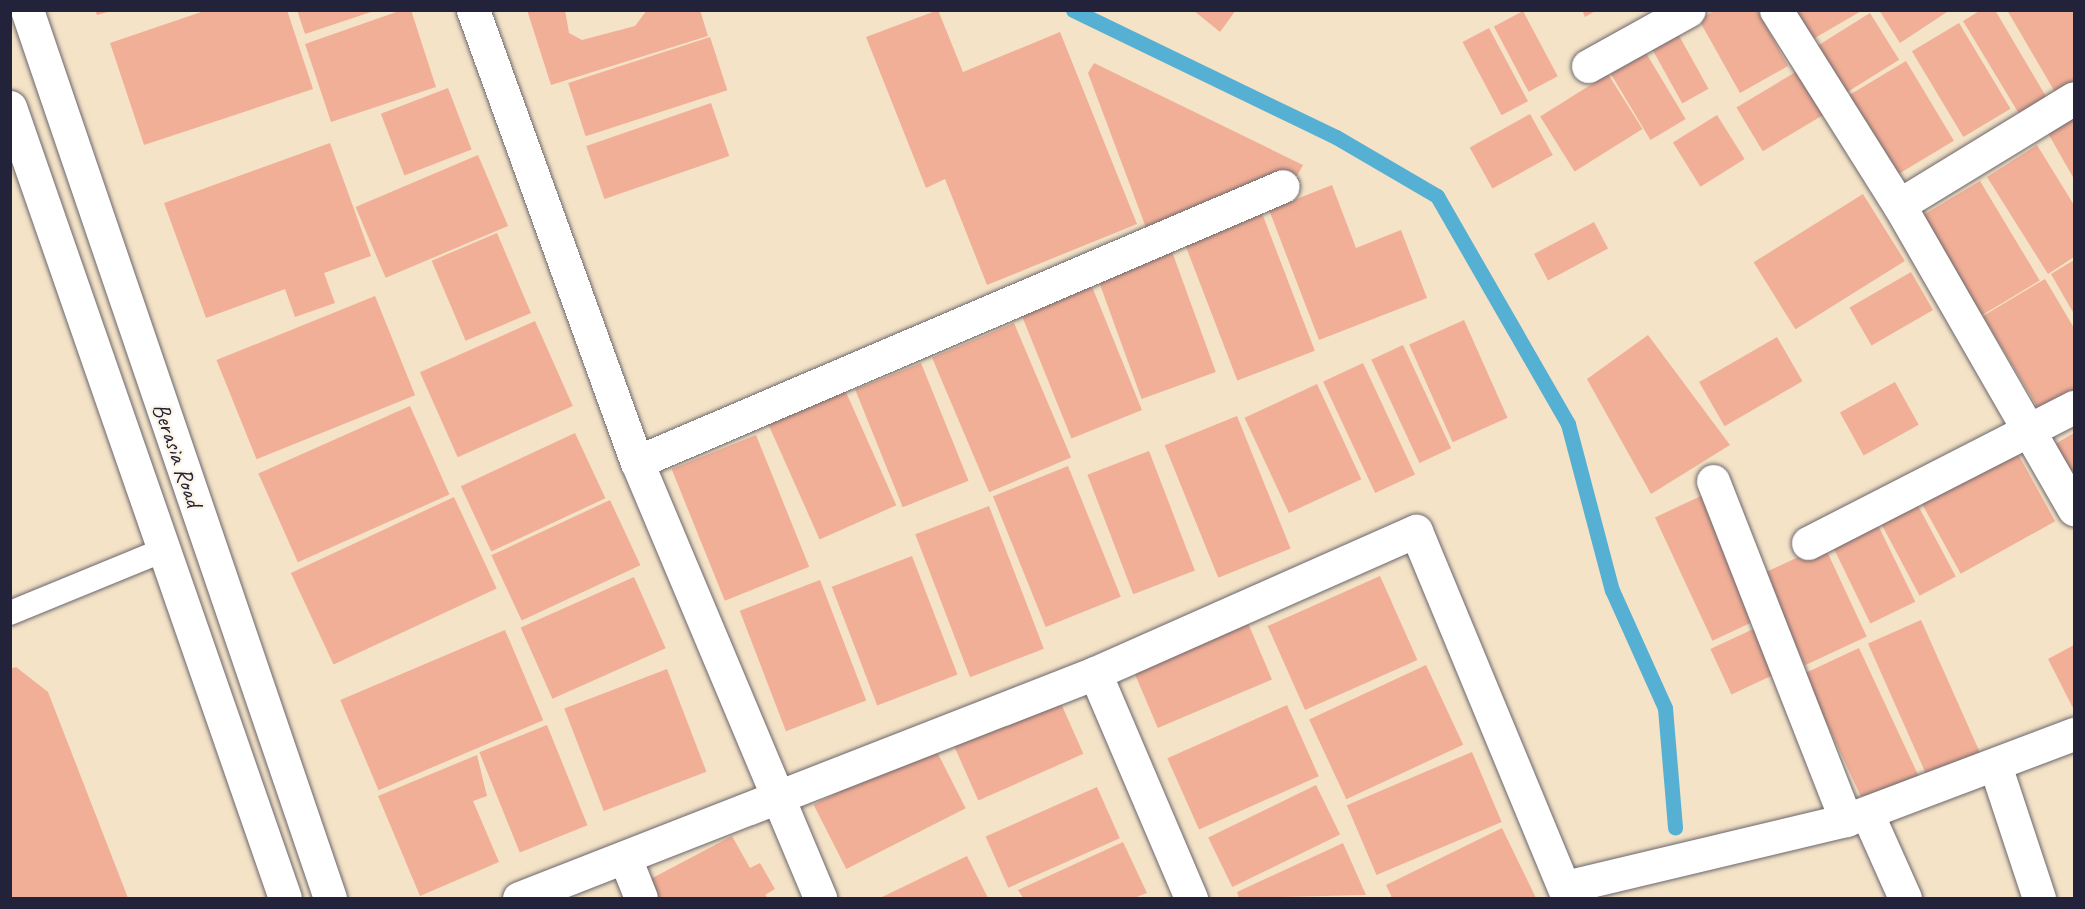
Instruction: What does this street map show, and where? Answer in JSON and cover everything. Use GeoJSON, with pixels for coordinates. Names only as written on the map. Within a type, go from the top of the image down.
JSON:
{"type":"FeatureCollection","features":[{"type":"Feature","properties":{"kind":"street","name":"Berasia Road"},"geometry":{"type":"LineString","coordinates":[[27,10],[330,898]]}},
{"type":"Feature","properties":{"kind":"street"},"geometry":{"type":"LineString","coordinates":[[473,10],[636,462],[820,898]]}},
{"type":"Feature","properties":{"kind":"street"},"geometry":{"type":"LineString","coordinates":[[1588,66],[1689,10]]}},
{"type":"Feature","properties":{"kind":"street"},"geometry":{"type":"LineString","coordinates":[[1776,10],[1899,206],[2074,509]]}},
{"type":"Feature","properties":{"kind":"street"},"geometry":{"type":"LineString","coordinates":[[1899,206],[2074,98]]}},
{"type":"Feature","properties":{"kind":"street","name":"Berasia Road"},"geometry":{"type":"LineString","coordinates":[[10,107],[161,551],[285,898]]}},
{"type":"Feature","properties":{"kind":"street"},"geometry":{"type":"LineString","coordinates":[[636,462],[1283,186]]}},
{"type":"Feature","properties":{"kind":"street"},"geometry":{"type":"LineString","coordinates":[[1808,543],[2029,433],[2074,407]]}},
{"type":"Feature","properties":{"kind":"street"},"geometry":{"type":"LineString","coordinates":[[1713,481],[1857,816],[1905,898]]}},
{"type":"Feature","properties":{"kind":"street"},"geometry":{"type":"LineString","coordinates":[[519,898],[779,799],[1095,673],[1416,531],[1566,893],[1857,816],[1996,768],[2074,734]]}},
{"type":"Feature","properties":{"kind":"street"},"geometry":{"type":"LineString","coordinates":[[1095,673],[1191,898]]}},
{"type":"Feature","properties":{"kind":"street"},"geometry":{"type":"LineString","coordinates":[[1996,768],[2040,898]]}},
{"type":"Feature","properties":{"kind":"street"},"geometry":{"type":"LineString","coordinates":[[625,858],[642,898]]}},
{"type":"Feature","properties":{"kind":"lane"},"geometry":{"type":"LineString","coordinates":[[10,613],[161,551]]}},
{"type":"Feature","properties":{"kind":"building"},"geometry":{"type":"Polygon","coordinates":[[[95,10],[111,10],[111,11],[97,15],[95,10]]]}},
{"type":"Feature","properties":{"kind":"building"},"geometry":{"type":"Polygon","coordinates":[[[207,10],[287,10],[313,89],[144,145],[110,43],[207,10]]]}},
{"type":"Feature","properties":{"kind":"building"},"geometry":{"type":"Polygon","coordinates":[[[297,10],[374,10],[374,11],[305,34],[297,10]]]}},
{"type":"Feature","properties":{"kind":"building"},"geometry":{"type":"Polygon","coordinates":[[[402,10],[411,10],[436,87],[331,122],[305,44],[402,10]]]}},
{"type":"Feature","properties":{"kind":"building"},"geometry":{"type":"Polygon","coordinates":[[[527,10],[565,10],[569,33],[582,40],[635,26],[647,10],[700,10],[708,36],[551,85],[527,10]]]}},
{"type":"Feature","properties":{"kind":"building"},"geometry":{"type":"Polygon","coordinates":[[[938,10],[963,72],[1060,32],[1137,224],[987,285],[945,179],[926,188],[866,37],[938,10]]]}},
{"type":"Feature","properties":{"kind":"building"},"geometry":{"type":"Polygon","coordinates":[[[1193,10],[1236,10],[1220,32],[1193,10]]]}},
{"type":"Feature","properties":{"kind":"building"},"geometry":{"type":"Polygon","coordinates":[[[1582,10],[1597,10],[1585,17],[1582,10]]]}},
{"type":"Feature","properties":{"kind":"building"},"geometry":{"type":"Polygon","coordinates":[[[1715,10],[1757,10],[1788,66],[1740,93],[1699,20],[1715,10]]]}},
{"type":"Feature","properties":{"kind":"building"},"geometry":{"type":"Polygon","coordinates":[[[1790,10],[1863,10],[1808,42],[1790,10]]]}},
{"type":"Feature","properties":{"kind":"building"},"geometry":{"type":"Polygon","coordinates":[[[1879,10],[1950,10],[1900,43],[1879,10]]]}},
{"type":"Feature","properties":{"kind":"building"},"geometry":{"type":"Polygon","coordinates":[[[1981,10],[1995,10],[2051,105],[2024,122],[1963,21],[1981,10]]]}},
{"type":"Feature","properties":{"kind":"building"},"geometry":{"type":"Polygon","coordinates":[[[2007,10],[2074,10],[2074,89],[2059,99],[2007,10]]]}},
{"type":"Feature","properties":{"kind":"building"},"geometry":{"type":"Polygon","coordinates":[[[1523,11],[1558,76],[1529,92],[1494,26],[1523,11]]]}},
{"type":"Feature","properties":{"kind":"building"},"geometry":{"type":"Polygon","coordinates":[[[1870,13],[1899,60],[1841,96],[1811,50],[1870,13]]]}},
{"type":"Feature","properties":{"kind":"building"},"geometry":{"type":"Polygon","coordinates":[[[1959,23],[2011,109],[1963,137],[1912,51],[1959,23]]]}},
{"type":"Feature","properties":{"kind":"building"},"geometry":{"type":"Polygon","coordinates":[[[1489,28],[1528,101],[1501,115],[1463,42],[1489,28]]]}},
{"type":"Feature","properties":{"kind":"building"},"geometry":{"type":"Polygon","coordinates":[[[1677,32],[1709,89],[1682,103],[1651,47],[1677,32]]]}},
{"type":"Feature","properties":{"kind":"building"},"geometry":{"type":"Polygon","coordinates":[[[710,37],[727,90],[586,136],[568,83],[710,37]]]}},
{"type":"Feature","properties":{"kind":"building"},"geometry":{"type":"Polygon","coordinates":[[[1646,53],[1686,119],[1651,140],[1611,74],[1646,53]]]}},
{"type":"Feature","properties":{"kind":"building"},"geometry":{"type":"Polygon","coordinates":[[[1906,61],[1954,141],[1894,177],[1846,97],[1906,61]]]}},
{"type":"Feature","properties":{"kind":"building"},"geometry":{"type":"Polygon","coordinates":[[[1094,63],[1303,165],[1297,176],[1148,233],[1088,73],[1094,63]]]}},
{"type":"Feature","properties":{"kind":"building"},"geometry":{"type":"Polygon","coordinates":[[[1799,70],[1825,114],[1763,151],[1736,108],[1799,70]]]}},
{"type":"Feature","properties":{"kind":"building"},"geometry":{"type":"Polygon","coordinates":[[[1608,74],[1642,129],[1575,172],[1540,116],[1608,74]]]}},
{"type":"Feature","properties":{"kind":"building"},"geometry":{"type":"Polygon","coordinates":[[[448,88],[472,150],[404,175],[381,114],[448,88]]]}},
{"type":"Feature","properties":{"kind":"building"},"geometry":{"type":"Polygon","coordinates":[[[711,103],[729,156],[604,199],[586,146],[711,103]]]}},
{"type":"Feature","properties":{"kind":"building"},"geometry":{"type":"Polygon","coordinates":[[[2074,112],[2074,179],[2045,128],[2074,112]]]}},
{"type":"Feature","properties":{"kind":"building"},"geometry":{"type":"Polygon","coordinates":[[[1530,114],[1553,155],[1492,189],[1470,147],[1530,114]]]}},
{"type":"Feature","properties":{"kind":"building"},"geometry":{"type":"Polygon","coordinates":[[[1717,115],[1745,159],[1700,187],[1673,143],[1717,115]]]}},
{"type":"Feature","properties":{"kind":"building"},"geometry":{"type":"Polygon","coordinates":[[[330,143],[371,256],[324,273],[335,303],[295,317],[285,289],[206,318],[164,203],[330,143]]]}},
{"type":"Feature","properties":{"kind":"building"},"geometry":{"type":"Polygon","coordinates":[[[2037,145],[2074,205],[2074,257],[2048,274],[1987,177],[2037,145]]]}},
{"type":"Feature","properties":{"kind":"building"},"geometry":{"type":"Polygon","coordinates":[[[478,155],[508,226],[386,278],[356,207],[478,155]]]}},
{"type":"Feature","properties":{"kind":"building"},"geometry":{"type":"Polygon","coordinates":[[[1980,181],[2040,280],[1981,315],[1922,216],[1980,181]]]}},
{"type":"Feature","properties":{"kind":"building"},"geometry":{"type":"Polygon","coordinates":[[[1332,185],[1356,248],[1401,230],[1427,298],[1319,340],[1269,210],[1332,185]]]}},
{"type":"Feature","properties":{"kind":"building"},"geometry":{"type":"Polygon","coordinates":[[[1863,194],[1905,261],[1795,329],[1754,262],[1863,194]]]}},
{"type":"Feature","properties":{"kind":"building"},"geometry":{"type":"Polygon","coordinates":[[[1260,208],[1315,351],[1237,381],[1183,238],[1260,208]]]}},
{"type":"Feature","properties":{"kind":"building"},"geometry":{"type":"Polygon","coordinates":[[[1594,222],[1608,248],[1548,280],[1534,254],[1594,222]]]}},
{"type":"Feature","properties":{"kind":"building"},"geometry":{"type":"Polygon","coordinates":[[[497,233],[531,313],[466,341],[432,261],[497,233]]]}},
{"type":"Feature","properties":{"kind":"building"},"geometry":{"type":"Polygon","coordinates":[[[1170,246],[1216,372],[1142,399],[1096,273],[1170,246]]]}},
{"type":"Feature","properties":{"kind":"building"},"geometry":{"type":"Polygon","coordinates":[[[2074,260],[2074,314],[2051,274],[2074,260]]]}},
{"type":"Feature","properties":{"kind":"building"},"geometry":{"type":"Polygon","coordinates":[[[1911,272],[1933,310],[1872,346],[1850,308],[1911,272]]]}},
{"type":"Feature","properties":{"kind":"building"},"geometry":{"type":"Polygon","coordinates":[[[2045,279],[2074,328],[2074,400],[2044,418],[1983,316],[2045,279]]]}},
{"type":"Feature","properties":{"kind":"building"},"geometry":{"type":"Polygon","coordinates":[[[1091,284],[1142,410],[1071,439],[1021,312],[1091,284]]]}},
{"type":"Feature","properties":{"kind":"building"},"geometry":{"type":"Polygon","coordinates":[[[375,296],[415,395],[257,459],[216,360],[375,296]]]}},
{"type":"Feature","properties":{"kind":"building"},"geometry":{"type":"Polygon","coordinates":[[[1464,320],[1508,418],[1453,442],[1409,344],[1464,320]]]}},
{"type":"Feature","properties":{"kind":"building"},"geometry":{"type":"Polygon","coordinates":[[[535,321],[573,406],[458,457],[420,372],[535,321]]]}},
{"type":"Feature","properties":{"kind":"building"},"geometry":{"type":"Polygon","coordinates":[[[1014,323],[1071,457],[989,492],[932,358],[1014,323]]]}},
{"type":"Feature","properties":{"kind":"building"},"geometry":{"type":"Polygon","coordinates":[[[1648,335],[1730,445],[1651,494],[1587,379],[1648,335]]]}},
{"type":"Feature","properties":{"kind":"building"},"geometry":{"type":"Polygon","coordinates":[[[1777,337],[1802,381],[1725,426],[1699,382],[1777,337]]]}},
{"type":"Feature","properties":{"kind":"building"},"geometry":{"type":"Polygon","coordinates":[[[1403,345],[1451,448],[1419,463],[1371,360],[1403,345]]]}},
{"type":"Feature","properties":{"kind":"building"},"geometry":{"type":"Polygon","coordinates":[[[921,363],[969,481],[903,507],[855,390],[921,363]]]}},
{"type":"Feature","properties":{"kind":"building"},"geometry":{"type":"Polygon","coordinates":[[[1363,363],[1415,474],[1375,493],[1323,382],[1363,363]]]}},
{"type":"Feature","properties":{"kind":"building"},"geometry":{"type":"Polygon","coordinates":[[[841,381],[896,505],[820,539],[764,415],[841,381]]]}},
{"type":"Feature","properties":{"kind":"building"},"geometry":{"type":"Polygon","coordinates":[[[1895,382],[1919,425],[1864,455],[1840,413],[1895,382]]]}},
{"type":"Feature","properties":{"kind":"building"},"geometry":{"type":"Polygon","coordinates":[[[1317,384],[1361,479],[1289,513],[1244,418],[1317,384]]]}},
{"type":"Feature","properties":{"kind":"building"},"geometry":{"type":"Polygon","coordinates":[[[410,406],[449,495],[298,562],[258,474],[410,406]]]}},
{"type":"Feature","properties":{"kind":"building"},"geometry":{"type":"Polygon","coordinates":[[[1237,416],[1291,549],[1218,578],[1165,445],[1237,416]]]}},
{"type":"Feature","properties":{"kind":"building"},"geometry":{"type":"Polygon","coordinates":[[[575,433],[605,498],[491,552],[461,486],[575,433]]]}},
{"type":"Feature","properties":{"kind":"building"},"geometry":{"type":"Polygon","coordinates":[[[2074,433],[2074,492],[2050,447],[2074,433]]]}},
{"type":"Feature","properties":{"kind":"building"},"geometry":{"type":"Polygon","coordinates":[[[756,435],[809,567],[725,601],[672,469],[756,435]]]}},
{"type":"Feature","properties":{"kind":"building"},"geometry":{"type":"Polygon","coordinates":[[[2014,447],[2055,521],[1961,574],[1920,499],[2014,447]]]}},
{"type":"Feature","properties":{"kind":"building"},"geometry":{"type":"Polygon","coordinates":[[[1149,451],[1195,570],[1133,594],[1087,475],[1149,451]]]}},
{"type":"Feature","properties":{"kind":"building"},"geometry":{"type":"Polygon","coordinates":[[[1068,466],[1121,597],[1046,627],[993,496],[1068,466]]]}},
{"type":"Feature","properties":{"kind":"building"},"geometry":{"type":"Polygon","coordinates":[[[1703,495],[1760,618],[1712,641],[1655,517],[1703,495]]]}},
{"type":"Feature","properties":{"kind":"building"},"geometry":{"type":"Polygon","coordinates":[[[454,497],[497,589],[334,665],[291,573],[454,497]]]}},
{"type":"Feature","properties":{"kind":"building"},"geometry":{"type":"Polygon","coordinates":[[[1914,498],[1956,577],[1920,596],[1878,517],[1914,498]]]}},
{"type":"Feature","properties":{"kind":"building"},"geometry":{"type":"Polygon","coordinates":[[[610,500],[640,565],[522,621],[491,555],[610,500]]]}},
{"type":"Feature","properties":{"kind":"building"},"geometry":{"type":"Polygon","coordinates":[[[989,506],[1044,649],[970,677],[915,534],[989,506]]]}},
{"type":"Feature","properties":{"kind":"building"},"geometry":{"type":"Polygon","coordinates":[[[1875,519],[1915,602],[1870,624],[1830,541],[1875,519]]]}},
{"type":"Feature","properties":{"kind":"building"},"geometry":{"type":"Polygon","coordinates":[[[1824,545],[1867,637],[1805,665],[1762,574],[1824,545]]]}},
{"type":"Feature","properties":{"kind":"building"},"geometry":{"type":"Polygon","coordinates":[[[912,556],[958,675],[877,705],[832,587],[912,556]]]}},
{"type":"Feature","properties":{"kind":"building"},"geometry":{"type":"Polygon","coordinates":[[[1380,576],[1417,660],[1305,710],[1268,626],[1380,576]]]}},
{"type":"Feature","properties":{"kind":"building"},"geometry":{"type":"Polygon","coordinates":[[[634,577],[666,648],[552,699],[521,627],[634,577]]]}},
{"type":"Feature","properties":{"kind":"building"},"geometry":{"type":"Polygon","coordinates":[[[820,580],[866,700],[786,731],[740,611],[820,580]]]}},
{"type":"Feature","properties":{"kind":"building"},"geometry":{"type":"Polygon","coordinates":[[[1245,616],[1272,680],[1158,728],[1131,664],[1245,616]]]}},
{"type":"Feature","properties":{"kind":"building"},"geometry":{"type":"Polygon","coordinates":[[[1921,620],[1980,753],[1927,777],[1868,644],[1921,620]]]}},
{"type":"Feature","properties":{"kind":"building"},"geometry":{"type":"Polygon","coordinates":[[[1762,625],[1783,670],[1731,694],[1710,649],[1762,625]]]}},
{"type":"Feature","properties":{"kind":"building"},"geometry":{"type":"Polygon","coordinates":[[[505,630],[543,720],[379,790],[340,700],[505,630]]]}},
{"type":"Feature","properties":{"kind":"building"},"geometry":{"type":"Polygon","coordinates":[[[2074,645],[2074,710],[2048,659],[2074,645]]]}},
{"type":"Feature","properties":{"kind":"building"},"geometry":{"type":"Polygon","coordinates":[[[1859,648],[1920,779],[1865,804],[1804,674],[1859,648]]]}},
{"type":"Feature","properties":{"kind":"building"},"geometry":{"type":"Polygon","coordinates":[[[1426,665],[1463,745],[1346,799],[1309,720],[1426,665]]]}},
{"type":"Feature","properties":{"kind":"building"},"geometry":{"type":"Polygon","coordinates":[[[16,667],[48,692],[128,898],[10,898],[10,669],[16,667]]]}},
{"type":"Feature","properties":{"kind":"building"},"geometry":{"type":"Polygon","coordinates":[[[667,669],[706,772],[604,811],[564,708],[667,669]]]}},
{"type":"Feature","properties":{"kind":"building"},"geometry":{"type":"Polygon","coordinates":[[[1059,699],[1083,754],[978,801],[954,746],[1059,699]]]}},
{"type":"Feature","properties":{"kind":"building"},"geometry":{"type":"Polygon","coordinates":[[[1287,705],[1319,776],[1199,830],[1167,758],[1287,705]]]}},
{"type":"Feature","properties":{"kind":"building"},"geometry":{"type":"Polygon","coordinates":[[[547,725],[587,825],[520,852],[479,752],[547,725]]]}},
{"type":"Feature","properties":{"kind":"building"},"geometry":{"type":"Polygon","coordinates":[[[933,744],[966,808],[846,869],[814,805],[933,744]]]}},
{"type":"Feature","properties":{"kind":"building"},"geometry":{"type":"Polygon","coordinates":[[[1472,752],[1502,822],[1377,875],[1347,805],[1472,752]]]}},
{"type":"Feature","properties":{"kind":"building"},"geometry":{"type":"Polygon","coordinates":[[[477,755],[487,796],[473,801],[499,862],[420,896],[378,796],[477,755]]]}},
{"type":"Feature","properties":{"kind":"building"},"geometry":{"type":"Polygon","coordinates":[[[1316,785],[1340,834],[1232,887],[1208,838],[1316,785]]]}},
{"type":"Feature","properties":{"kind":"building"},"geometry":{"type":"Polygon","coordinates":[[[1097,787],[1120,838],[1008,888],[986,837],[1097,787]]]}},
{"type":"Feature","properties":{"kind":"building"},"geometry":{"type":"Polygon","coordinates":[[[1502,828],[1536,898],[1392,898],[1386,885],[1502,828]]]}},
{"type":"Feature","properties":{"kind":"building"},"geometry":{"type":"Polygon","coordinates":[[[732,836],[750,868],[760,863],[775,889],[765,895],[768,898],[651,898],[643,883],[732,836]]]}},
{"type":"Feature","properties":{"kind":"building"},"geometry":{"type":"Polygon","coordinates":[[[1123,842],[1147,893],[1134,898],[1023,898],[1018,890],[1123,842]]]}},
{"type":"Feature","properties":{"kind":"building"},"geometry":{"type":"Polygon","coordinates":[[[1343,843],[1366,895],[1239,898],[1237,892],[1343,843]]]}},
{"type":"Feature","properties":{"kind":"building"},"geometry":{"type":"Polygon","coordinates":[[[967,856],[988,898],[880,898],[967,856]]]}},
{"type":"Feature","properties":{"kind":"waterway"},"geometry":{"type":"LineString","coordinates":[[1073,10],[1336,137],[1437,196],[1568,424],[1612,590],[1665,708],[1675,828]]}}]}
